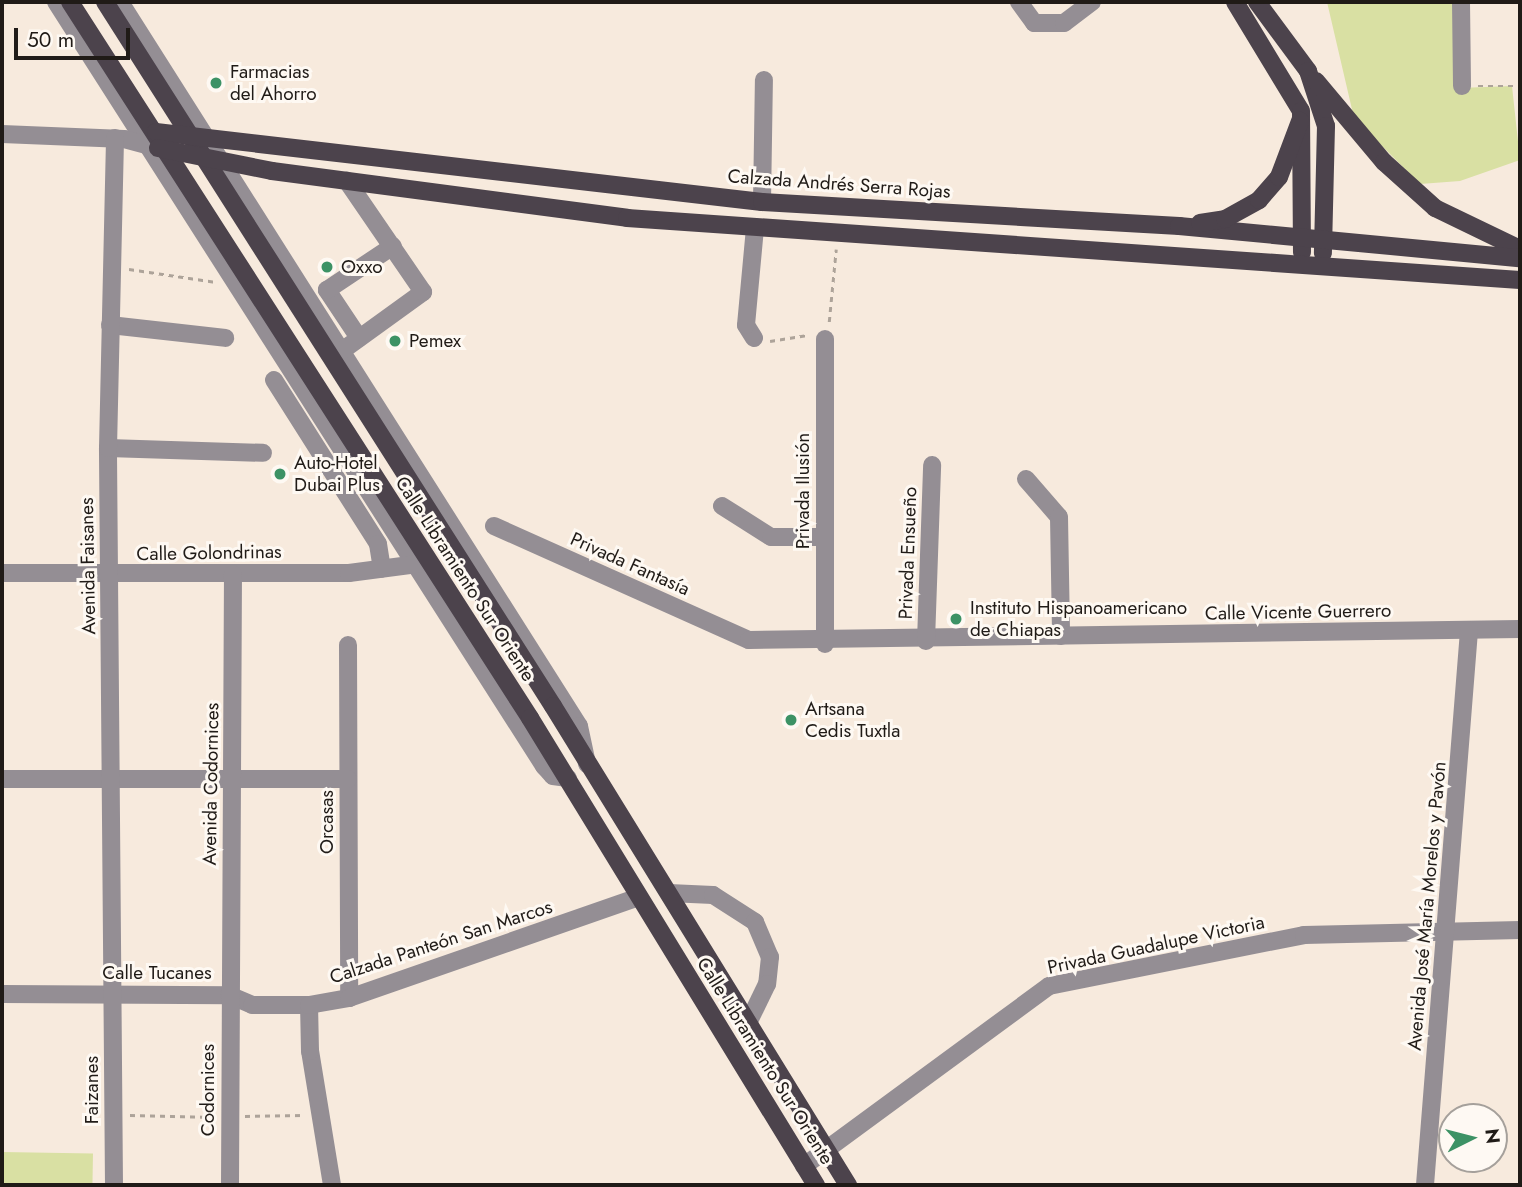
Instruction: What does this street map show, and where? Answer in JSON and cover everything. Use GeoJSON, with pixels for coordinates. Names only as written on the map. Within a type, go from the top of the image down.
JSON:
{"type":"FeatureCollection","features":[{"type":"Feature","properties":{"kind":"main road","name":"Calle Libramiento Sur Oriente"},"geometry":{"type":"LineString","coordinates":[[70,2],[568,778],[816,1185]]}},
{"type":"Feature","properties":{"kind":"main road","name":"Calle Libramiento Sur Oriente"},"geometry":{"type":"LineString","coordinates":[[105,2],[553,706],[848,1185]]}},
{"type":"Feature","properties":{"kind":"main road"},"geometry":{"type":"LineString","coordinates":[[1235,2],[1301,111],[1304,241],[1300,262]]}},
{"type":"Feature","properties":{"kind":"main road"},"geometry":{"type":"LineString","coordinates":[[1257,2],[1308,71],[1384,162],[1435,208],[1520,250]]}},
{"type":"Feature","properties":{"kind":"main road"},"geometry":{"type":"LineString","coordinates":[[1308,71],[1330,160],[1326,242],[1321,263]]}},
{"type":"Feature","properties":{"kind":"main road"},"geometry":{"type":"LineString","coordinates":[[1180,226],[1224,219],[1259,200],[1279,177],[1301,111]]}},
{"type":"Feature","properties":{"kind":"main road","name":"Calzada Andrés Serra Rojas"},"geometry":{"type":"LineString","coordinates":[[141,139],[206,133],[762,202],[1180,226],[1304,241],[1520,258]]}},
{"type":"Feature","properties":{"kind":"main road"},"geometry":{"type":"LineString","coordinates":[[141,139],[225,162],[347,181],[685,223],[1321,263],[1520,280]]}},
{"type":"Feature","properties":{"kind":"main road"},"geometry":{"type":"LineString","coordinates":[[685,223],[689,194]]}},
{"type":"Feature","properties":{"kind":"street"},"geometry":{"type":"LineString","coordinates":[[57,2],[141,139],[417,564],[544,766],[552,776],[568,778]]}},
{"type":"Feature","properties":{"kind":"street"},"geometry":{"type":"LineString","coordinates":[[120,2],[225,162],[579,726],[587,764]]}},
{"type":"Feature","properties":{"kind":"street"},"geometry":{"type":"LineString","coordinates":[[1019,2],[1034,23],[1054,23],[1092,2]]}},
{"type":"Feature","properties":{"kind":"street"},"geometry":{"type":"LineString","coordinates":[[1461,2],[1462,86]]}},
{"type":"Feature","properties":{"kind":"street"},"geometry":{"type":"LineString","coordinates":[[762,202],[764,79]]}},
{"type":"Feature","properties":{"kind":"street"},"geometry":{"type":"LineString","coordinates":[[2,134],[141,139]]}},
{"type":"Feature","properties":{"kind":"street","name":"Avenida Faisanes"},"geometry":{"type":"LineString","coordinates":[[112,994],[109,266],[141,139]]}},
{"type":"Feature","properties":{"kind":"street"},"geometry":{"type":"LineString","coordinates":[[343,350],[423,292],[347,181]]}},
{"type":"Feature","properties":{"kind":"street"},"geometry":{"type":"LineString","coordinates":[[754,338],[746,325],[755,228]]}},
{"type":"Feature","properties":{"kind":"street"},"geometry":{"type":"LineString","coordinates":[[311,299],[393,246]]}},
{"type":"Feature","properties":{"kind":"street"},"geometry":{"type":"LineString","coordinates":[[327,290],[359,338]]}},
{"type":"Feature","properties":{"kind":"street"},"geometry":{"type":"LineString","coordinates":[[110,325],[225,338]]}},
{"type":"Feature","properties":{"kind":"street","name":"Privada Ilusión"},"geometry":{"type":"LineString","coordinates":[[825,339],[822,537],[825,644]]}},
{"type":"Feature","properties":{"kind":"street"},"geometry":{"type":"LineString","coordinates":[[274,380],[378,544],[382,569]]}},
{"type":"Feature","properties":{"kind":"street"},"geometry":{"type":"LineString","coordinates":[[108,448],[263,453]]}},
{"type":"Feature","properties":{"kind":"street","name":"Privada Ensueño"},"geometry":{"type":"LineString","coordinates":[[926,641],[932,465]]}},
{"type":"Feature","properties":{"kind":"street"},"geometry":{"type":"LineString","coordinates":[[1026,479],[1059,517],[1061,636]]}},
{"type":"Feature","properties":{"kind":"street"},"geometry":{"type":"LineString","coordinates":[[722,506],[771,537],[822,537]]}},
{"type":"Feature","properties":{"kind":"street","name":"Privada Fantasía"},"geometry":{"type":"LineString","coordinates":[[494,526],[749,640]]}},
{"type":"Feature","properties":{"kind":"street","name":"Calle Golondrinas"},"geometry":{"type":"LineString","coordinates":[[2,573],[233,574],[382,569],[417,564]]}},
{"type":"Feature","properties":{"kind":"street","name":"Avenida Codornices"},"geometry":{"type":"LineString","coordinates":[[229,995],[233,574]]}},
{"type":"Feature","properties":{"kind":"street","name":"Calle Vicente Guerrero"},"geometry":{"type":"LineString","coordinates":[[749,640],[825,644],[1061,636],[1520,629]]}},
{"type":"Feature","properties":{"kind":"street","name":"Avenida José María Morelos y Pavón"},"geometry":{"type":"LineString","coordinates":[[1425,1185],[1448,933],[1469,631]]}},
{"type":"Feature","properties":{"kind":"street","name":"Orcasas"},"geometry":{"type":"LineString","coordinates":[[348,645],[349,998]]}},
{"type":"Feature","properties":{"kind":"street"},"geometry":{"type":"LineString","coordinates":[[2,779],[348,779]]}},
{"type":"Feature","properties":{"kind":"street"},"geometry":{"type":"LineString","coordinates":[[669,893],[713,895],[755,922],[770,957],[768,985],[749,1021]]}},
{"type":"Feature","properties":{"kind":"street","name":"Calzada Panteón San Marcos"},"geometry":{"type":"LineString","coordinates":[[309,1005],[349,998],[639,897]]}},
{"type":"Feature","properties":{"kind":"street","name":"Privada Guadalupe Victoria"},"geometry":{"type":"LineString","coordinates":[[804,1166],[1049,986],[1304,935],[1520,930]]}},
{"type":"Feature","properties":{"kind":"street","name":"Calle Tucanes"},"geometry":{"type":"LineString","coordinates":[[2,994],[229,995],[252,1005],[309,1005]]}},
{"type":"Feature","properties":{"kind":"street","name":"Faizanes"},"geometry":{"type":"LineString","coordinates":[[112,994],[114,1185]]}},
{"type":"Feature","properties":{"kind":"street","name":"Codornices"},"geometry":{"type":"LineString","coordinates":[[229,995],[230,1185]]}},
{"type":"Feature","properties":{"kind":"street"},"geometry":{"type":"LineString","coordinates":[[309,1005],[310,1051],[332,1185]]}},
{"type":"Feature","properties":{"kind":"path"},"geometry":{"type":"LineString","coordinates":[[1462,86],[1520,86]]}},
{"type":"Feature","properties":{"kind":"path"},"geometry":{"type":"LineString","coordinates":[[754,338],[825,339],[837,232]]}},
{"type":"Feature","properties":{"kind":"path"},"geometry":{"type":"LineString","coordinates":[[109,266],[223,283]]}},
{"type":"Feature","properties":{"kind":"green space"},"geometry":{"type":"Polygon","coordinates":[[[1327,2],[1455,2],[1459,88],[1512,86],[1520,160],[1460,181],[1420,184],[1354,118],[1327,2]]]}},
{"type":"Feature","properties":{"kind":"green space"},"geometry":{"type":"Polygon","coordinates":[[[2,1152],[93,1154],[92,1185],[2,1185],[2,1152]]]}},
{"type":"Feature","properties":{"kind":"place","name":"Farmacias del Ahorro"},"geometry":{"type":"Point","coordinates":[216,83]}},
{"type":"Feature","properties":{"kind":"place","name":"Oxxo"},"geometry":{"type":"Point","coordinates":[327,267]}},
{"type":"Feature","properties":{"kind":"place","name":"Pemex"},"geometry":{"type":"Point","coordinates":[395,341]}},
{"type":"Feature","properties":{"kind":"place","name":"Auto-Hotel Dubai Plus"},"geometry":{"type":"Point","coordinates":[280,474]}},
{"type":"Feature","properties":{"kind":"place","name":"Instituto Hispanoamericano de Chiapas"},"geometry":{"type":"Point","coordinates":[956,619]}},
{"type":"Feature","properties":{"kind":"place","name":"Artsana Cedis Tuxtla"},"geometry":{"type":"Point","coordinates":[791,720]}}]}
